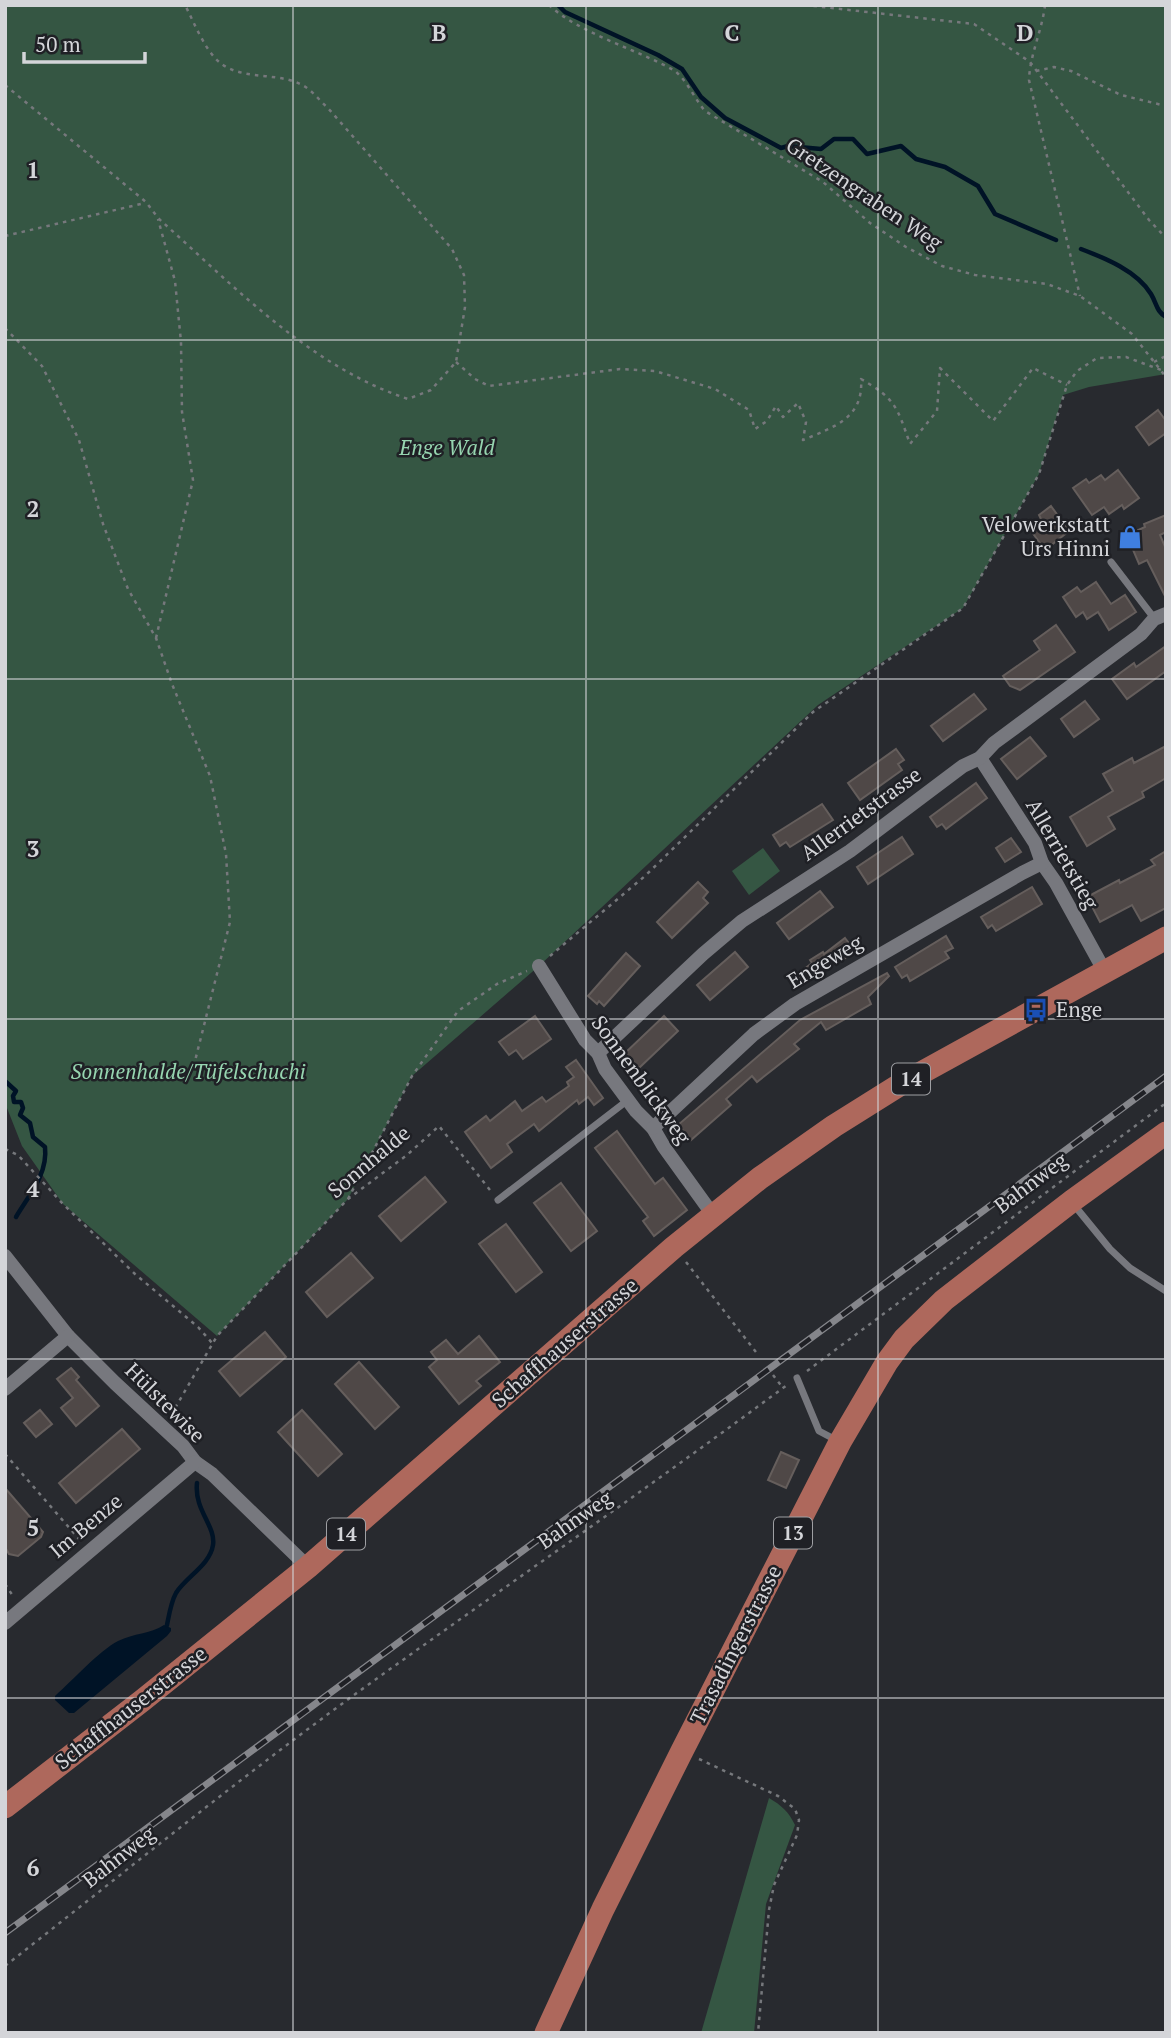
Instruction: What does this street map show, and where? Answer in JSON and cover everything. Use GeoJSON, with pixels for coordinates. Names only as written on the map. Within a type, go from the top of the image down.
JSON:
{"type":"FeatureCollection","features":[{"type":"Feature","properties":{"kind":"main road","name":"Schaffhauserstrasse"},"geometry":{"type":"LineString","coordinates":[[5,1807],[309,1567],[674,1247],[760,1178],[834,1126],[901,1084],[1166,939]]}},
{"type":"Feature","properties":{"kind":"main road","name":"Trasadingerstrasse"},"geometry":{"type":"LineString","coordinates":[[546,2033],[597,1921],[682,1751],[840,1442],[873,1383],[904,1339],[944,1300],[1072,1201],[1166,1133]]}},
{"type":"Feature","properties":{"kind":"street","name":"Allerrietstrasse"},"geometry":{"type":"LineString","coordinates":[[598,1053],[742,921],[850,851],[963,766],[980,758],[994,743],[1160,617]]}},
{"type":"Feature","properties":{"kind":"street","name":"Allerrietstieg"},"geometry":{"type":"LineString","coordinates":[[980,758],[1035,843],[1042,863],[1056,883],[1105,972]]}},
{"type":"Feature","properties":{"kind":"street","name":"Engeweg"},"geometry":{"type":"LineString","coordinates":[[653,1128],[745,1042],[795,1004],[1042,863]]}},
{"type":"Feature","properties":{"kind":"street","name":"Sonnenblickweg"},"geometry":{"type":"LineString","coordinates":[[539,966],[584,1040],[598,1053],[605,1069],[653,1128],[713,1214]]}},
{"type":"Feature","properties":{"kind":"street","name":"Hülstewise"},"geometry":{"type":"LineString","coordinates":[[5,1256],[68,1336],[183,1446],[195,1462],[212,1474],[309,1567]]}},
{"type":"Feature","properties":{"kind":"street"},"geometry":{"type":"LineString","coordinates":[[5,1389],[68,1336]]}},
{"type":"Feature","properties":{"kind":"street","name":"Im Benze"},"geometry":{"type":"LineString","coordinates":[[5,1623],[195,1462]]}},
{"type":"Feature","properties":{"kind":"lane","name":"Allerrietstrasse"},"geometry":{"type":"LineString","coordinates":[[1111,562],[1160,617]]}},
{"type":"Feature","properties":{"kind":"lane"},"geometry":{"type":"LineString","coordinates":[[498,1200],[628,1100]]}},
{"type":"Feature","properties":{"kind":"lane"},"geometry":{"type":"LineString","coordinates":[[1072,1201],[1110,1249],[1130,1268],[1166,1290]]}},
{"type":"Feature","properties":{"kind":"lane"},"geometry":{"type":"LineString","coordinates":[[797,1378],[819,1432],[840,1442]]}},
{"type":"Feature","properties":{"kind":"path"},"geometry":{"type":"LineString","coordinates":[[5,85],[146,202],[158,218],[292,338],[383,391],[408,399],[431,390],[456,362],[465,307],[464,275],[452,249],[327,107],[306,87],[283,78],[248,73],[222,65],[205,44],[185,5]]}},
{"type":"Feature","properties":{"kind":"path","name":"Gretzengraben Weg"},"geometry":{"type":"LineString","coordinates":[[549,5],[559,15],[578,25],[675,71],[685,80],[693,97],[705,111],[824,182],[870,223],[906,247],[942,266],[975,275],[1047,285],[1080,296],[1132,334],[1166,377]]}},
{"type":"Feature","properties":{"kind":"path"},"geometry":{"type":"LineString","coordinates":[[805,5],[974,24],[1030,62],[1149,220],[1166,238]]}},
{"type":"Feature","properties":{"kind":"path"},"geometry":{"type":"LineString","coordinates":[[1045,5],[1030,62],[1029,80],[1080,296]]}},
{"type":"Feature","properties":{"kind":"path"},"geometry":{"type":"LineString","coordinates":[[1036,71],[1054,67],[1121,95],[1166,106]]}},
{"type":"Feature","properties":{"kind":"path"},"geometry":{"type":"LineString","coordinates":[[5,236],[146,202]]}},
{"type":"Feature","properties":{"kind":"path"},"geometry":{"type":"LineString","coordinates":[[156,638],[192,480],[182,412],[181,342],[175,281],[158,218]]}},
{"type":"Feature","properties":{"kind":"path"},"geometry":{"type":"LineString","coordinates":[[5,328],[42,366],[79,440],[103,524],[128,589],[156,638],[210,776],[226,854],[230,922],[193,1069]]}},
{"type":"Feature","properties":{"kind":"path"},"geometry":{"type":"LineString","coordinates":[[1154,362],[1166,356]]}},
{"type":"Feature","properties":{"kind":"path"},"geometry":{"type":"LineString","coordinates":[[348,1199],[412,1076],[458,1011],[497,984],[539,966],[645,876],[813,712],[963,608],[1040,474],[1067,384],[1077,371],[1097,358],[1126,357],[1161,370]]}},
{"type":"Feature","properties":{"kind":"path"},"geometry":{"type":"LineString","coordinates":[[456,362],[475,379],[489,386],[620,369],[655,371],[715,389],[749,410],[755,429],[768,421],[776,406],[783,417],[798,403],[806,422],[803,440],[834,427],[853,412],[862,394],[861,379],[884,391],[895,404],[910,444],[937,411],[940,368],[993,421],[1033,368],[1067,384]]}},
{"type":"Feature","properties":{"kind":"path","name":"Bahnweg"},"geometry":{"type":"LineString","coordinates":[[5,1966],[275,1754],[639,1494],[1166,1102]]}},
{"type":"Feature","properties":{"kind":"path","name":"Sonnhalde"},"geometry":{"type":"LineString","coordinates":[[162,1426],[172,1414],[217,1336],[348,1199],[407,1155],[439,1126],[498,1200]]}},
{"type":"Feature","properties":{"kind":"path"},"geometry":{"type":"LineString","coordinates":[[5,1149],[18,1155],[63,1204],[135,1274],[213,1344]]}},
{"type":"Feature","properties":{"kind":"path"},"geometry":{"type":"LineString","coordinates":[[674,1247],[759,1356]]}},
{"type":"Feature","properties":{"kind":"path"},"geometry":{"type":"LineString","coordinates":[[773,1375],[783,1388]]}},
{"type":"Feature","properties":{"kind":"path"},"geometry":{"type":"LineString","coordinates":[[5,1454],[89,1552]]}},
{"type":"Feature","properties":{"kind":"path"},"geometry":{"type":"LineString","coordinates":[[682,1751],[778,1796],[795,1809],[799,1819],[797,1835],[774,1885],[769,1910],[758,2033]]}},
{"type":"Feature","properties":{"kind":"green space","name":"Enge Wald"},"geometry":{"type":"Polygon","coordinates":[[[5,5],[1166,5],[1166,374],[1089,387],[1063,395],[1039,474],[963,608],[818,705],[539,966],[412,1076],[348,1199],[217,1336],[63,1204],[22,1146],[5,1103],[5,5]]]}},
{"type":"Feature","properties":{"kind":"green space"},"geometry":{"type":"Polygon","coordinates":[[[763,848],[780,871],[749,895],[732,871],[763,848]]]}},
{"type":"Feature","properties":{"kind":"green space"},"geometry":{"type":"Polygon","coordinates":[[[769,1798],[784,1809],[795,1825],[766,1904],[754,2033],[701,2033],[769,1798]]]}},
{"type":"Feature","properties":{"kind":"water"},"geometry":{"type":"Polygon","coordinates":[[[164,1625],[171,1628],[167,1636],[74,1713],[69,1713],[55,1700],[55,1696],[94,1659],[118,1641],[164,1625]]]}},
{"type":"Feature","properties":{"kind":"building"},"geometry":{"type":"Polygon","coordinates":[[[1158,410],[1166,421],[1166,433],[1149,445],[1136,427],[1158,410]]]}},
{"type":"Feature","properties":{"kind":"building"},"geometry":{"type":"Polygon","coordinates":[[[1118,470],[1139,498],[1124,509],[1122,505],[1109,514],[1104,507],[1092,515],[1073,488],[1086,479],[1089,483],[1101,475],[1105,480],[1118,470]]]}},
{"type":"Feature","properties":{"kind":"building"},"geometry":{"type":"Polygon","coordinates":[[[1051,506],[1069,531],[1045,550],[1029,528],[1041,519],[1039,515],[1051,506]]]}},
{"type":"Feature","properties":{"kind":"building"},"geometry":{"type":"Polygon","coordinates":[[[1166,515],[1166,532],[1160,535],[1166,549],[1166,598],[1147,560],[1139,564],[1131,545],[1140,541],[1136,531],[1145,527],[1144,524],[1166,515]]]}},
{"type":"Feature","properties":{"kind":"building"},"geometry":{"type":"Polygon","coordinates":[[[1096,582],[1111,604],[1125,595],[1136,612],[1109,630],[1098,612],[1087,619],[1083,612],[1076,617],[1063,597],[1077,587],[1081,592],[1096,582]]]}},
{"type":"Feature","properties":{"kind":"building"},"geometry":{"type":"Polygon","coordinates":[[[1056,625],[1075,652],[1020,690],[1010,686],[1003,676],[1040,650],[1034,641],[1056,625]]]}},
{"type":"Feature","properties":{"kind":"building"},"geometry":{"type":"Polygon","coordinates":[[[1166,646],[1166,671],[1127,699],[1112,679],[1134,663],[1136,667],[1166,646]]]}},
{"type":"Feature","properties":{"kind":"building"},"geometry":{"type":"Polygon","coordinates":[[[974,694],[986,709],[943,741],[931,726],[974,694]]]}},
{"type":"Feature","properties":{"kind":"building"},"geometry":{"type":"Polygon","coordinates":[[[1085,701],[1099,719],[1074,737],[1061,719],[1085,701]]]}},
{"type":"Feature","properties":{"kind":"building"},"geometry":{"type":"Polygon","coordinates":[[[1030,737],[1046,756],[1017,779],[1001,759],[1030,737]]]}},
{"type":"Feature","properties":{"kind":"building"},"geometry":{"type":"Polygon","coordinates":[[[1166,746],[1166,778],[1142,792],[1144,797],[1108,817],[1115,829],[1087,846],[1070,817],[1113,791],[1103,774],[1132,758],[1134,763],[1166,746]]]}},
{"type":"Feature","properties":{"kind":"building"},"geometry":{"type":"Polygon","coordinates":[[[896,749],[904,760],[898,764],[902,770],[860,800],[848,783],[896,749]]]}},
{"type":"Feature","properties":{"kind":"building"},"geometry":{"type":"Polygon","coordinates":[[[976,783],[987,798],[946,829],[942,824],[937,827],[930,817],[976,783]]]}},
{"type":"Feature","properties":{"kind":"building"},"geometry":{"type":"Polygon","coordinates":[[[822,804],[833,820],[790,847],[786,842],[780,846],[773,835],[822,804]]]}},
{"type":"Feature","properties":{"kind":"building"},"geometry":{"type":"Polygon","coordinates":[[[902,837],[913,854],[868,884],[857,867],[902,837]]]}},
{"type":"Feature","properties":{"kind":"building"},"geometry":{"type":"Polygon","coordinates":[[[1011,838],[1021,852],[1005,862],[996,848],[1011,838]]]}},
{"type":"Feature","properties":{"kind":"building"},"geometry":{"type":"Polygon","coordinates":[[[1166,851],[1166,908],[1141,921],[1132,905],[1100,922],[1087,897],[1155,865],[1151,860],[1166,851]]]}},
{"type":"Feature","properties":{"kind":"building"},"geometry":{"type":"Polygon","coordinates":[[[698,882],[708,892],[703,898],[708,903],[672,938],[657,922],[698,882]]]}},
{"type":"Feature","properties":{"kind":"building"},"geometry":{"type":"Polygon","coordinates":[[[1032,887],[1042,904],[996,931],[992,925],[988,928],[981,917],[1032,887]]]}},
{"type":"Feature","properties":{"kind":"building"},"geometry":{"type":"Polygon","coordinates":[[[820,891],[833,907],[789,939],[777,923],[820,891]]]}},
{"type":"Feature","properties":{"kind":"building"},"geometry":{"type":"Polygon","coordinates":[[[946,936],[953,948],[945,952],[949,958],[910,981],[907,975],[902,978],[895,967],[946,936]]]}},
{"type":"Feature","properties":{"kind":"building"},"geometry":{"type":"Polygon","coordinates":[[[845,938],[855,951],[803,982],[798,974],[812,963],[810,960],[823,952],[824,954],[845,938]]]}},
{"type":"Feature","properties":{"kind":"building"},"geometry":{"type":"Polygon","coordinates":[[[735,952],[748,967],[710,1000],[697,985],[735,952]]]}},
{"type":"Feature","properties":{"kind":"building"},"geometry":{"type":"Polygon","coordinates":[[[626,953],[640,966],[604,1006],[599,1001],[597,1004],[588,996],[626,953]]]}},
{"type":"Feature","properties":{"kind":"building"},"geometry":{"type":"Polygon","coordinates":[[[887,973],[889,976],[868,997],[871,1004],[826,1030],[821,1022],[794,1044],[799,1049],[757,1082],[752,1076],[726,1099],[731,1105],[691,1140],[678,1125],[800,1020],[887,973]]]}},
{"type":"Feature","properties":{"kind":"building"},"geometry":{"type":"Polygon","coordinates":[[[535,1016],[551,1039],[523,1059],[516,1050],[509,1055],[499,1042],[535,1016]]]}},
{"type":"Feature","properties":{"kind":"building"},"geometry":{"type":"Polygon","coordinates":[[[664,1016],[678,1031],[639,1068],[625,1053],[664,1016]]]}},
{"type":"Feature","properties":{"kind":"building"},"geometry":{"type":"Polygon","coordinates":[[[576,1060],[603,1098],[594,1105],[588,1097],[579,1104],[577,1100],[539,1131],[534,1124],[507,1144],[512,1152],[491,1168],[465,1132],[486,1116],[490,1121],[515,1101],[522,1111],[542,1097],[546,1102],[569,1086],[567,1082],[574,1077],[566,1067],[576,1060]]]}},
{"type":"Feature","properties":{"kind":"building"},"geometry":{"type":"Polygon","coordinates":[[[617,1131],[655,1184],[663,1178],[687,1210],[654,1236],[643,1221],[648,1217],[595,1148],[617,1131]]]}},
{"type":"Feature","properties":{"kind":"building"},"geometry":{"type":"Polygon","coordinates":[[[425,1177],[446,1202],[401,1241],[379,1216],[425,1177]]]}},
{"type":"Feature","properties":{"kind":"building"},"geometry":{"type":"Polygon","coordinates":[[[561,1183],[597,1231],[571,1251],[534,1203],[561,1183]]]}},
{"type":"Feature","properties":{"kind":"building"},"geometry":{"type":"Polygon","coordinates":[[[506,1224],[542,1272],[516,1292],[479,1244],[506,1224]]]}},
{"type":"Feature","properties":{"kind":"building"},"geometry":{"type":"Polygon","coordinates":[[[351,1253],[373,1278],[327,1317],[306,1292],[351,1253]]]}},
{"type":"Feature","properties":{"kind":"building"},"geometry":{"type":"Polygon","coordinates":[[[265,1332],[286,1357],[240,1396],[219,1371],[265,1332]]]}},
{"type":"Feature","properties":{"kind":"building"},"geometry":{"type":"Polygon","coordinates":[[[479,1336],[500,1362],[476,1381],[481,1386],[459,1404],[429,1367],[437,1360],[431,1352],[446,1340],[458,1354],[479,1336]]]}},
{"type":"Feature","properties":{"kind":"building"},"geometry":{"type":"Polygon","coordinates":[[[359,1362],[399,1407],[375,1429],[335,1384],[359,1362]]]}},
{"type":"Feature","properties":{"kind":"building"},"geometry":{"type":"Polygon","coordinates":[[[71,1368],[79,1377],[76,1380],[99,1406],[76,1426],[61,1408],[73,1398],[57,1379],[71,1368]]]}},
{"type":"Feature","properties":{"kind":"building"},"geometry":{"type":"Polygon","coordinates":[[[40,1410],[52,1424],[36,1437],[24,1423],[40,1410]]]}},
{"type":"Feature","properties":{"kind":"building"},"geometry":{"type":"Polygon","coordinates":[[[302,1410],[342,1454],[318,1476],[278,1432],[302,1410]]]}},
{"type":"Feature","properties":{"kind":"building"},"geometry":{"type":"Polygon","coordinates":[[[122,1429],[140,1449],[76,1503],[59,1483],[122,1429]]]}},
{"type":"Feature","properties":{"kind":"building"},"geometry":{"type":"Polygon","coordinates":[[[781,1452],[799,1460],[786,1488],[768,1480],[781,1452]]]}},
{"type":"Feature","properties":{"kind":"building"},"geometry":{"type":"Polygon","coordinates":[[[5,1488],[43,1532],[41,1537],[18,1556],[9,1554],[5,1547],[5,1488]]]}},
{"type":"Feature","properties":{"kind":"waterway"},"geometry":{"type":"LineString","coordinates":[[558,5],[565,12],[682,69],[701,97],[725,118],[781,148],[788,146],[821,149],[834,139],[853,139],[867,154],[901,146],[916,159],[945,167],[978,186],[995,214],[1056,240]]}},
{"type":"Feature","properties":{"kind":"waterway"},"geometry":{"type":"LineString","coordinates":[[1081,249],[1110,261],[1138,279],[1166,317]]}},
{"type":"Feature","properties":{"kind":"waterway"},"geometry":{"type":"LineString","coordinates":[[5,1081],[16,1091],[14,1102],[21,1102],[23,1108],[20,1115],[30,1123],[33,1137],[45,1147],[41,1175],[16,1217]]}},
{"type":"Feature","properties":{"kind":"waterway"},"geometry":{"type":"LineString","coordinates":[[167,1625],[176,1593],[203,1565],[213,1545],[211,1531],[199,1501],[197,1483]]}},
{"type":"Feature","properties":{"kind":"railway"},"geometry":{"type":"LineString","coordinates":[[5,1933],[1166,1076]]}},
{"type":"Feature","properties":{"kind":"place","name":"Velowerkstatt Urs Hinni"},"geometry":{"type":"Point","coordinates":[1130,537]}},
{"type":"Feature","properties":{"kind":"place","name":"Enge"},"geometry":{"type":"Point","coordinates":[1036,1010]}},
{"type":"Feature","properties":{"kind":"park label","name":"Sonnenhalde/Tüfelschuchi"},"geometry":{"type":"Point","coordinates":[188,1072]}}]}
